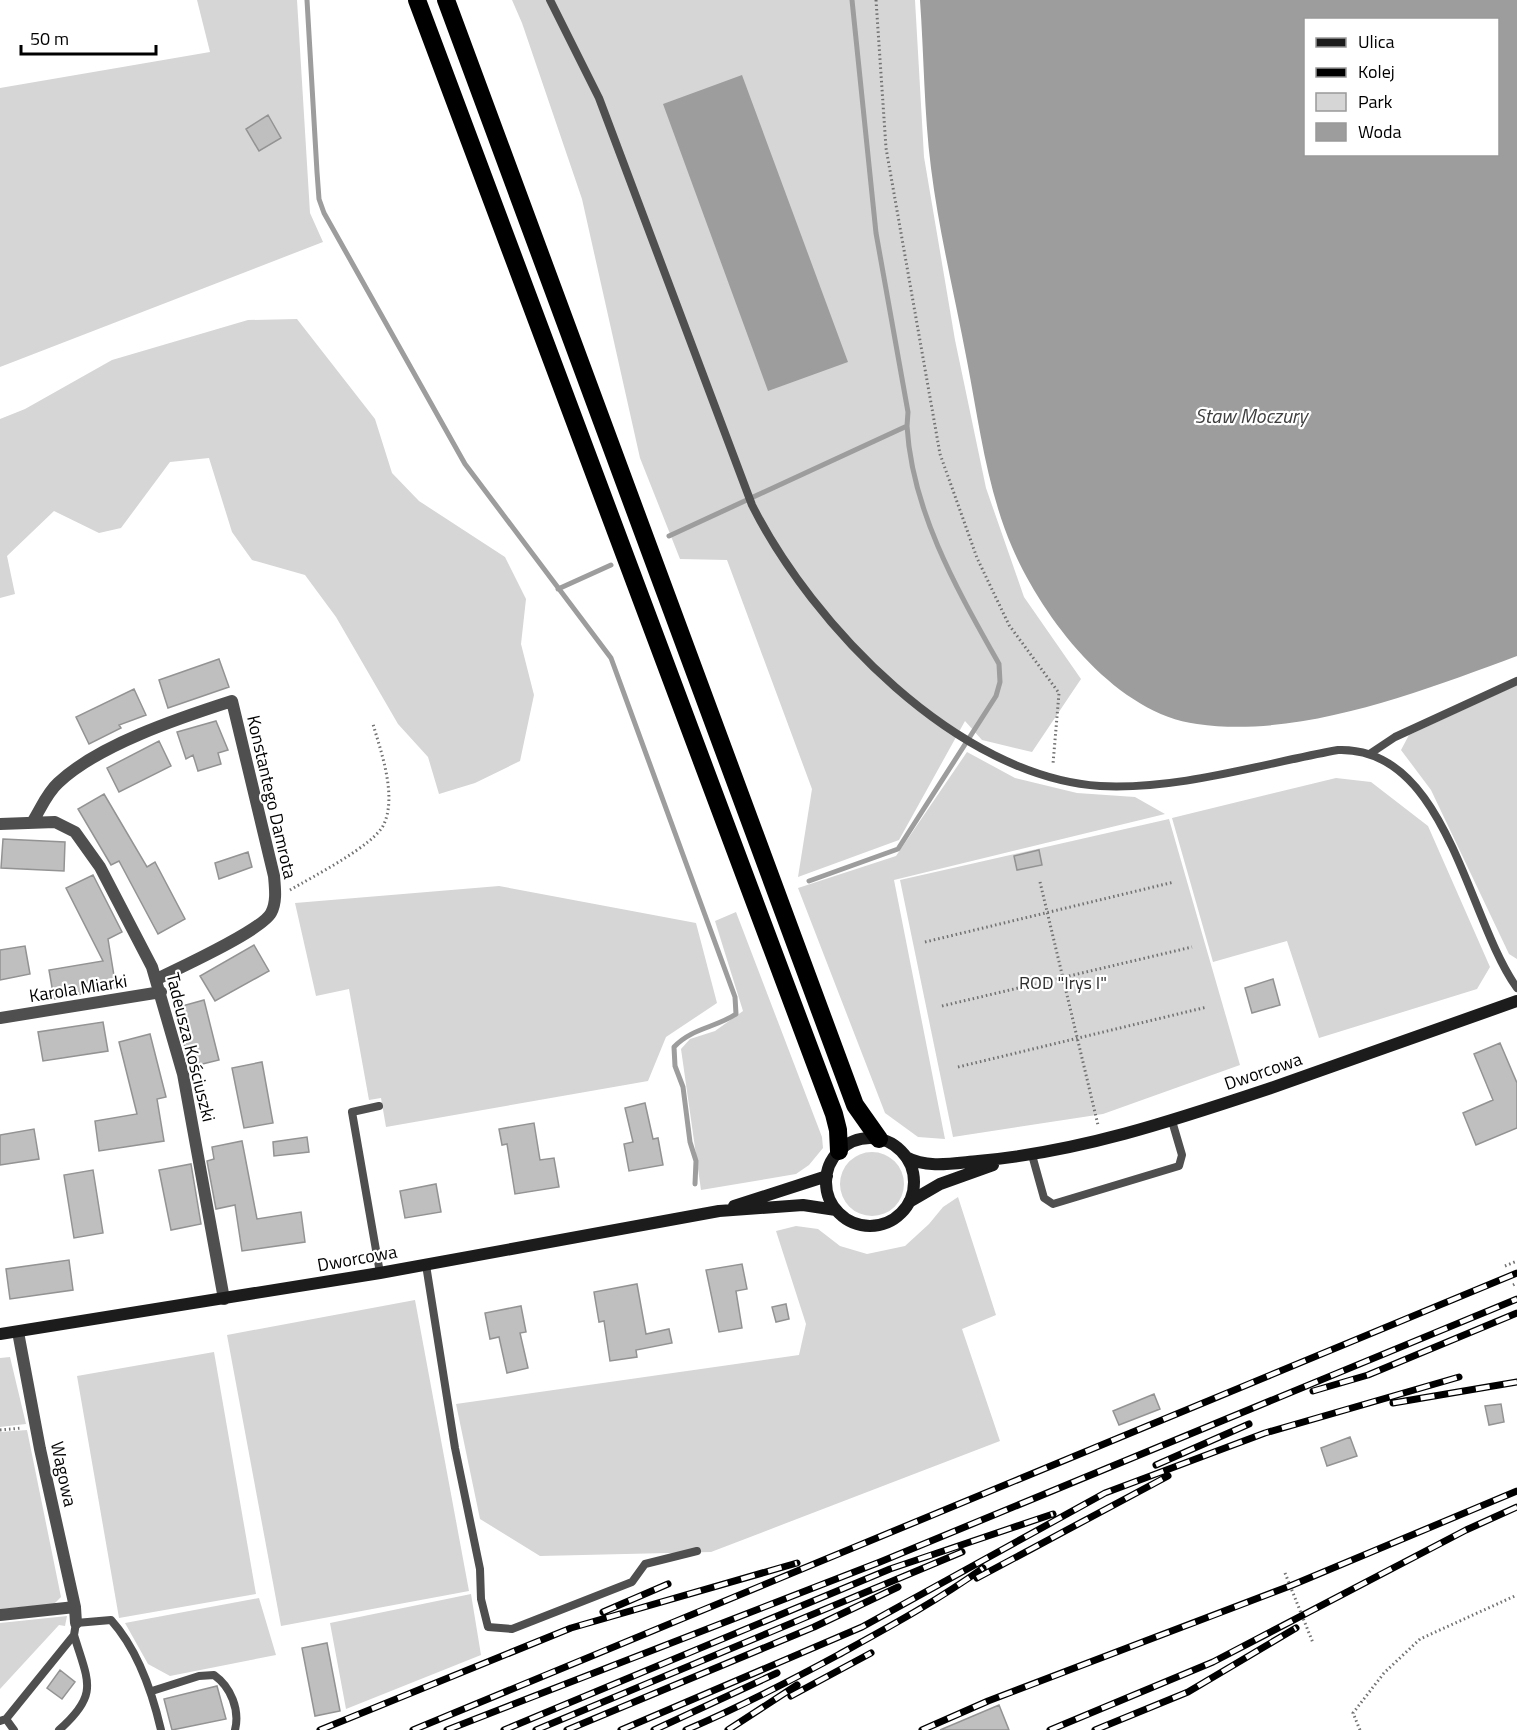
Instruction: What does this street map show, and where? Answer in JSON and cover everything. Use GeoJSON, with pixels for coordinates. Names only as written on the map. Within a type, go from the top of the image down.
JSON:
{"type":"FeatureCollection","features":[{"type":"Feature","properties":{"kind":"highway"},"geometry":{"type":"LineString","coordinates":[[417,0],[834,1113],[839,1151]]}},
{"type":"Feature","properties":{"kind":"highway"},"geometry":{"type":"LineString","coordinates":[[446,0],[855,1105],[879,1139]]}},
{"type":"Feature","properties":{"kind":"main road","name":"Dworcowa"},"geometry":{"type":"LineString","coordinates":[[906,1157],[921,1163],[934,1164],[1016,1158],[1101,1141],[1172,1121],[1517,1001]]}},
{"type":"Feature","properties":{"kind":"main road"},"geometry":{"type":"LineString","coordinates":[[879,1139],[899,1149],[906,1157],[914,1178],[909,1202],[892,1220],[880,1225],[855,1223],[836,1210],[829,1197],[827,1176],[833,1159],[839,1151],[858,1140],[879,1139]]}},
{"type":"Feature","properties":{"kind":"main road","name":"Dworcowa"},"geometry":{"type":"LineString","coordinates":[[909,1202],[951,1179],[1016,1158]]}},
{"type":"Feature","properties":{"kind":"main road","name":"Dworcowa"},"geometry":{"type":"LineString","coordinates":[[719,1211],[827,1176]]}},
{"type":"Feature","properties":{"kind":"main road","name":"Dworcowa"},"geometry":{"type":"LineString","coordinates":[[0,1334],[380,1273],[719,1211],[803,1205],[836,1210]]}},
{"type":"Feature","properties":{"kind":"street","name":"Konstantego Damrota"},"geometry":{"type":"LineString","coordinates":[[33,821],[56,784],[96,757],[166,722],[232,701],[274,876],[275,898],[270,915],[243,934],[158,979]]}},
{"type":"Feature","properties":{"kind":"street","name":"Tadeusza Kościuszki"},"geometry":{"type":"LineString","coordinates":[[0,824],[33,821],[63,824],[81,838],[100,867],[158,979],[183,1074],[224,1299]]}},
{"type":"Feature","properties":{"kind":"street","name":"Karola Miarki"},"geometry":{"type":"LineString","coordinates":[[0,1018],[161,992]]}},
{"type":"Feature","properties":{"kind":"street","name":"Wagowa"},"geometry":{"type":"LineString","coordinates":[[18,1332],[35,1426],[75,1607],[75,1629]]}},
{"type":"Feature","properties":{"kind":"street"},"geometry":{"type":"LineString","coordinates":[[0,1615],[75,1607]]}},
{"type":"Feature","properties":{"kind":"lane"},"geometry":{"type":"LineString","coordinates":[[550,0],[599,98],[745,490],[782,560],[824,616],[890,680],[960,736],[1002,761],[1051,778],[1100,786],[1142,786],[1338,750],[1371,753],[1396,768],[1428,804],[1472,891],[1504,970],[1517,988]]}},
{"type":"Feature","properties":{"kind":"lane"},"geometry":{"type":"LineString","coordinates":[[1371,753],[1395,737],[1517,681]]}},
{"type":"Feature","properties":{"kind":"lane"},"geometry":{"type":"LineString","coordinates":[[379,1106],[352,1112],[380,1273]]}},
{"type":"Feature","properties":{"kind":"lane"},"geometry":{"type":"LineString","coordinates":[[1032,1155],[1044,1198],[1053,1204],[1179,1166],[1182,1155],[1172,1121]]}},
{"type":"Feature","properties":{"kind":"lane"},"geometry":{"type":"LineString","coordinates":[[426,1265],[451,1425],[480,1569],[481,1599],[488,1627],[512,1629],[632,1582],[645,1564],[697,1551]]}},
{"type":"Feature","properties":{"kind":"lane"},"geometry":{"type":"LineString","coordinates":[[14,1730],[3,1720],[75,1629],[111,1620],[120,1630],[152,1691],[161,1730]]}},
{"type":"Feature","properties":{"kind":"lane"},"geometry":{"type":"LineString","coordinates":[[59,1730],[83,1707],[88,1690],[75,1629]]}},
{"type":"Feature","properties":{"kind":"lane"},"geometry":{"type":"LineString","coordinates":[[152,1691],[199,1676],[214,1676],[230,1689],[238,1719],[235,1730]]}},
{"type":"Feature","properties":{"kind":"path"},"geometry":{"type":"LineString","coordinates":[[876,0],[886,148],[940,454],[977,558],[1009,625],[1059,693],[1051,778]]}},
{"type":"Feature","properties":{"kind":"path"},"geometry":{"type":"LineString","coordinates":[[275,898],[351,853],[378,833],[385,823],[387,785],[373,723]]}},
{"type":"Feature","properties":{"kind":"path"},"geometry":{"type":"LineString","coordinates":[[1040,882],[1101,1141]]}},
{"type":"Feature","properties":{"kind":"path"},"geometry":{"type":"LineString","coordinates":[[925,942],[1174,882]]}},
{"type":"Feature","properties":{"kind":"path"},"geometry":{"type":"LineString","coordinates":[[942,1006],[1192,947]]}},
{"type":"Feature","properties":{"kind":"path"},"geometry":{"type":"LineString","coordinates":[[958,1067],[1207,1007]]}},
{"type":"Feature","properties":{"kind":"path"},"geometry":{"type":"LineString","coordinates":[[1505,1266],[1517,1261]]}},
{"type":"Feature","properties":{"kind":"path"},"geometry":{"type":"LineString","coordinates":[[0,1430],[35,1426]]}},
{"type":"Feature","properties":{"kind":"path"},"geometry":{"type":"LineString","coordinates":[[1285,1573],[1313,1643]]}},
{"type":"Feature","properties":{"kind":"path"},"geometry":{"type":"LineString","coordinates":[[1360,1730],[1353,1713],[1384,1673],[1420,1640],[1517,1595]]}},
{"type":"Feature","properties":{"kind":"green space"},"geometry":{"type":"Polygon","coordinates":[[[197,0],[297,0],[310,213],[323,242],[0,367],[0,88],[210,52],[197,0]]]}},
{"type":"Feature","properties":{"kind":"green space"},"geometry":{"type":"Polygon","coordinates":[[[512,0],[915,0],[924,157],[955,340],[986,488],[1024,597],[1081,679],[1032,752],[982,740],[965,721],[899,840],[798,877],[812,789],[727,560],[680,559],[640,458],[582,199],[522,23],[512,0]]]}},
{"type":"Feature","properties":{"kind":"green space"},"geometry":{"type":"Polygon","coordinates":[[[297,319],[375,419],[392,473],[419,501],[505,557],[526,599],[521,644],[534,695],[520,761],[475,783],[439,794],[428,757],[398,724],[336,617],[305,575],[252,560],[232,532],[209,458],[170,462],[121,528],[99,533],[54,511],[7,556],[15,594],[0,598],[0,419],[25,409],[112,360],[248,320],[297,319]]]}},
{"type":"Feature","properties":{"kind":"green space"},"geometry":{"type":"Polygon","coordinates":[[[1517,685],[1517,959],[1509,954],[1431,790],[1401,750],[1409,735],[1517,685]]]}},
{"type":"Feature","properties":{"kind":"green space"},"geometry":{"type":"Polygon","coordinates":[[[967,752],[1015,778],[1077,793],[1135,797],[1165,814],[894,880],[945,1139],[918,1137],[885,1113],[798,888],[896,856],[967,752]]]}},
{"type":"Feature","properties":{"kind":"green space"},"geometry":{"type":"Polygon","coordinates":[[[1336,778],[1371,782],[1428,826],[1490,967],[1477,989],[1319,1038],[1287,941],[1213,962],[1172,818],[1336,778]]]}},
{"type":"Feature","properties":{"kind":"green space","name":"ROD \"Irys I\""},"geometry":{"type":"Polygon","coordinates":[[[1169,819],[1240,1065],[1103,1114],[953,1137],[900,880],[1169,819]]]}},
{"type":"Feature","properties":{"kind":"green space"},"geometry":{"type":"Polygon","coordinates":[[[499,886],[696,923],[717,1003],[666,1037],[648,1081],[386,1127],[381,1098],[369,1100],[349,989],[316,996],[295,903],[499,886]]]}},
{"type":"Feature","properties":{"kind":"green space"},"geometry":{"type":"Polygon","coordinates":[[[736,912],[822,1137],[823,1148],[809,1165],[796,1174],[701,1190],[681,1049],[690,1039],[715,1031],[743,1011],[715,921],[736,912]]]}},
{"type":"Feature","properties":{"kind":"green space"},"geometry":{"type":"Polygon","coordinates":[[[872,1152],[895,1161],[904,1184],[895,1207],[872,1216],[849,1207],[840,1184],[849,1161],[872,1152]]]}},
{"type":"Feature","properties":{"kind":"green space"},"geometry":{"type":"Polygon","coordinates":[[[958,1197],[996,1315],[962,1329],[1000,1441],[711,1552],[540,1556],[480,1519],[456,1404],[799,1355],[806,1324],[776,1231],[796,1226],[818,1229],[840,1246],[867,1254],[905,1246],[929,1224],[943,1207],[958,1197]]]}},
{"type":"Feature","properties":{"kind":"green space"},"geometry":{"type":"Polygon","coordinates":[[[415,1300],[469,1591],[281,1626],[227,1335],[415,1300]]]}},
{"type":"Feature","properties":{"kind":"green space"},"geometry":{"type":"Polygon","coordinates":[[[214,1352],[256,1594],[119,1618],[77,1376],[214,1352]]]}},
{"type":"Feature","properties":{"kind":"green space"},"geometry":{"type":"Polygon","coordinates":[[[10,1357],[26,1424],[0,1427],[0,1358],[10,1357]]]}},
{"type":"Feature","properties":{"kind":"green space"},"geometry":{"type":"Polygon","coordinates":[[[27,1430],[61,1597],[54,1604],[0,1609],[0,1432],[27,1430]]]}},
{"type":"Feature","properties":{"kind":"green space"},"geometry":{"type":"Polygon","coordinates":[[[471,1594],[481,1655],[346,1709],[330,1623],[471,1594]]]}},
{"type":"Feature","properties":{"kind":"green space"},"geometry":{"type":"Polygon","coordinates":[[[259,1598],[276,1655],[170,1676],[148,1664],[125,1623],[259,1598]]]}},
{"type":"Feature","properties":{"kind":"green space"},"geometry":{"type":"Polygon","coordinates":[[[67,1616],[65,1626],[59,1625],[0,1689],[0,1623],[67,1616]]]}},
{"type":"Feature","properties":{"kind":"water","name":"Staw Moczury"},"geometry":{"type":"Polygon","coordinates":[[[920,0],[1517,0],[1517,656],[1441,684],[1360,709],[1277,725],[1236,727],[1197,724],[1167,716],[1138,702],[1111,682],[1085,658],[1042,603],[1025,575],[1003,525],[980,432],[943,240],[934,192],[927,126],[920,0]]]}},
{"type":"Feature","properties":{"kind":"water"},"geometry":{"type":"Polygon","coordinates":[[[742,75],[848,362],[768,391],[663,104],[742,75]]]}},
{"type":"Feature","properties":{"kind":"building"},"geometry":{"type":"Polygon","coordinates":[[[268,115],[281,138],[259,151],[246,129],[268,115]]]}},
{"type":"Feature","properties":{"kind":"building"},"geometry":{"type":"Polygon","coordinates":[[[219,659],[229,687],[168,708],[159,680],[219,659]]]}},
{"type":"Feature","properties":{"kind":"building"},"geometry":{"type":"Polygon","coordinates":[[[134,689],[146,715],[119,725],[121,728],[89,744],[76,717],[134,689]]]}},
{"type":"Feature","properties":{"kind":"building"},"geometry":{"type":"Polygon","coordinates":[[[216,721],[228,750],[218,753],[221,764],[198,771],[193,755],[186,759],[177,732],[216,721]]]}},
{"type":"Feature","properties":{"kind":"building"},"geometry":{"type":"Polygon","coordinates":[[[159,741],[171,766],[119,792],[107,768],[159,741]]]}},
{"type":"Feature","properties":{"kind":"building"},"geometry":{"type":"Polygon","coordinates":[[[104,794],[147,867],[155,862],[185,919],[158,934],[119,861],[111,865],[78,809],[104,794]]]}},
{"type":"Feature","properties":{"kind":"building"},"geometry":{"type":"Polygon","coordinates":[[[3,839],[65,842],[64,871],[1,868],[3,839]]]}},
{"type":"Feature","properties":{"kind":"building"},"geometry":{"type":"Polygon","coordinates":[[[1039,850],[1042,865],[1017,870],[1014,856],[1039,850]]]}},
{"type":"Feature","properties":{"kind":"building"},"geometry":{"type":"Polygon","coordinates":[[[248,852],[252,867],[219,879],[215,863],[248,852]]]}},
{"type":"Feature","properties":{"kind":"building"},"geometry":{"type":"Polygon","coordinates":[[[93,875],[122,932],[108,939],[116,988],[54,999],[49,970],[103,961],[66,888],[93,875]]]}},
{"type":"Feature","properties":{"kind":"building"},"geometry":{"type":"Polygon","coordinates":[[[254,945],[269,971],[215,1001],[200,976],[254,945]]]}},
{"type":"Feature","properties":{"kind":"building"},"geometry":{"type":"Polygon","coordinates":[[[25,946],[30,974],[0,980],[0,950],[25,946]]]}},
{"type":"Feature","properties":{"kind":"building"},"geometry":{"type":"Polygon","coordinates":[[[1273,979],[1280,1005],[1252,1013],[1245,988],[1273,979]]]}},
{"type":"Feature","properties":{"kind":"building"},"geometry":{"type":"Polygon","coordinates":[[[204,1000],[219,1060],[190,1067],[175,1008],[204,1000]]]}},
{"type":"Feature","properties":{"kind":"building"},"geometry":{"type":"Polygon","coordinates":[[[103,1022],[108,1051],[43,1061],[38,1032],[103,1022]]]}},
{"type":"Feature","properties":{"kind":"building"},"geometry":{"type":"Polygon","coordinates":[[[150,1034],[166,1097],[157,1099],[164,1141],[99,1151],[95,1121],[137,1114],[119,1042],[150,1034]]]}},
{"type":"Feature","properties":{"kind":"building"},"geometry":{"type":"Polygon","coordinates":[[[1500,1043],[1517,1083],[1517,1128],[1476,1145],[1463,1113],[1493,1100],[1474,1054],[1500,1043]]]}},
{"type":"Feature","properties":{"kind":"building"},"geometry":{"type":"Polygon","coordinates":[[[262,1062],[273,1123],[244,1128],[232,1068],[262,1062]]]}},
{"type":"Feature","properties":{"kind":"building"},"geometry":{"type":"Polygon","coordinates":[[[645,1103],[653,1139],[658,1138],[663,1165],[629,1171],[624,1144],[633,1142],[625,1108],[645,1103]]]}},
{"type":"Feature","properties":{"kind":"building"},"geometry":{"type":"Polygon","coordinates":[[[534,1123],[540,1160],[554,1158],[559,1187],[515,1194],[507,1144],[502,1145],[499,1129],[534,1123]]]}},
{"type":"Feature","properties":{"kind":"building"},"geometry":{"type":"Polygon","coordinates":[[[34,1129],[39,1159],[0,1165],[0,1135],[34,1129]]]}},
{"type":"Feature","properties":{"kind":"building"},"geometry":{"type":"Polygon","coordinates":[[[307,1137],[309,1152],[274,1156],[273,1142],[307,1137]]]}},
{"type":"Feature","properties":{"kind":"building"},"geometry":{"type":"Polygon","coordinates":[[[242,1141],[257,1219],[301,1212],[305,1242],[242,1251],[235,1205],[216,1209],[207,1161],[214,1159],[212,1147],[242,1141]]]}},
{"type":"Feature","properties":{"kind":"building"},"geometry":{"type":"Polygon","coordinates":[[[191,1164],[201,1224],[171,1230],[159,1170],[191,1164]]]}},
{"type":"Feature","properties":{"kind":"building"},"geometry":{"type":"Polygon","coordinates":[[[93,1170],[103,1233],[74,1238],[64,1175],[93,1170]]]}},
{"type":"Feature","properties":{"kind":"building"},"geometry":{"type":"Polygon","coordinates":[[[436,1184],[441,1212],[405,1218],[400,1191],[436,1184]]]}},
{"type":"Feature","properties":{"kind":"building"},"geometry":{"type":"Polygon","coordinates":[[[69,1260],[73,1290],[10,1299],[6,1269],[69,1260]]]}},
{"type":"Feature","properties":{"kind":"building"},"geometry":{"type":"Polygon","coordinates":[[[742,1264],[747,1289],[736,1291],[742,1328],[719,1332],[706,1270],[742,1264]]]}},
{"type":"Feature","properties":{"kind":"building"},"geometry":{"type":"Polygon","coordinates":[[[637,1284],[646,1334],[669,1329],[672,1343],[636,1350],[637,1357],[610,1361],[604,1321],[599,1322],[594,1292],[637,1284]]]}},
{"type":"Feature","properties":{"kind":"building"},"geometry":{"type":"Polygon","coordinates":[[[786,1304],[789,1319],[776,1322],[772,1307],[786,1304]]]}},
{"type":"Feature","properties":{"kind":"building"},"geometry":{"type":"Polygon","coordinates":[[[521,1306],[526,1332],[520,1333],[528,1368],[507,1373],[499,1337],[490,1339],[485,1313],[521,1306]]]}},
{"type":"Feature","properties":{"kind":"building"},"geometry":{"type":"Polygon","coordinates":[[[1154,1394],[1160,1409],[1119,1425],[1113,1411],[1154,1394]]]}},
{"type":"Feature","properties":{"kind":"building"},"geometry":{"type":"Polygon","coordinates":[[[1501,1404],[1504,1422],[1489,1425],[1485,1406],[1501,1404]]]}},
{"type":"Feature","properties":{"kind":"building"},"geometry":{"type":"Polygon","coordinates":[[[1350,1437],[1357,1456],[1327,1466],[1321,1448],[1350,1437]]]}},
{"type":"Feature","properties":{"kind":"building"},"geometry":{"type":"Polygon","coordinates":[[[327,1643],[340,1711],[315,1716],[302,1648],[327,1643]]]}},
{"type":"Feature","properties":{"kind":"building"},"geometry":{"type":"Polygon","coordinates":[[[60,1670],[75,1682],[62,1699],[47,1688],[60,1670]]]}},
{"type":"Feature","properties":{"kind":"building"},"geometry":{"type":"Polygon","coordinates":[[[217,1686],[226,1719],[172,1730],[164,1699],[217,1686]]]}},
{"type":"Feature","properties":{"kind":"building"},"geometry":{"type":"Polygon","coordinates":[[[999,1705],[1009,1730],[940,1730],[999,1705]]]}},
{"type":"Feature","properties":{"kind":"waterway"},"geometry":{"type":"LineString","coordinates":[[307,0],[319,199],[324,213],[465,464],[611,658],[735,997],[736,1014],[688,1036],[674,1047],[675,1066],[683,1087],[690,1142],[696,1161],[695,1184]]}},
{"type":"Feature","properties":{"kind":"waterway"},"geometry":{"type":"LineString","coordinates":[[669,536],[907,426],[908,412],[876,233],[852,0]]}},
{"type":"Feature","properties":{"kind":"waterway"},"geometry":{"type":"LineString","coordinates":[[809,881],[898,849],[996,696],[1000,682],[999,664],[953,579],[927,520],[911,458],[907,426]]}},
{"type":"Feature","properties":{"kind":"waterway"},"geometry":{"type":"LineString","coordinates":[[558,589],[611,565]]}},
{"type":"Feature","properties":{"kind":"railway"},"geometry":{"type":"LineString","coordinates":[[413,1730],[1517,1273]]}},
{"type":"Feature","properties":{"kind":"railway"},"geometry":{"type":"LineString","coordinates":[[447,1730],[880,1562],[1517,1299]]}},
{"type":"Feature","properties":{"kind":"railway"},"geometry":{"type":"LineString","coordinates":[[1313,1391],[1368,1375],[1517,1313]]}},
{"type":"Feature","properties":{"kind":"railway"},"geometry":{"type":"LineString","coordinates":[[621,1730],[862,1627],[1105,1493],[1265,1433],[1459,1377]]}},
{"type":"Feature","properties":{"kind":"railway"},"geometry":{"type":"LineString","coordinates":[[1393,1403],[1517,1382]]}},
{"type":"Feature","properties":{"kind":"railway"},"geometry":{"type":"LineString","coordinates":[[1156,1465],[1249,1424]]}},
{"type":"Feature","properties":{"kind":"railway"},"geometry":{"type":"LineString","coordinates":[[977,1578],[1168,1476]]}},
{"type":"Feature","properties":{"kind":"railway"},"geometry":{"type":"LineString","coordinates":[[922,1730],[988,1701],[1290,1586],[1517,1491]]}},
{"type":"Feature","properties":{"kind":"railway"},"geometry":{"type":"LineString","coordinates":[[1050,1730],[1213,1662],[1466,1530],[1517,1507]]}},
{"type":"Feature","properties":{"kind":"railway"},"geometry":{"type":"LineString","coordinates":[[504,1730],[890,1569],[1053,1514]]}},
{"type":"Feature","properties":{"kind":"railway"},"geometry":{"type":"LineString","coordinates":[[536,1730],[962,1552]]}},
{"type":"Feature","properties":{"kind":"railway"},"geometry":{"type":"LineString","coordinates":[[320,1730],[571,1628],[797,1563]]}},
{"type":"Feature","properties":{"kind":"railway"},"geometry":{"type":"LineString","coordinates":[[686,1730],[725,1713],[838,1655],[930,1603],[983,1568]]}},
{"type":"Feature","properties":{"kind":"railway"},"geometry":{"type":"LineString","coordinates":[[603,1612],[668,1584]]}},
{"type":"Feature","properties":{"kind":"railway"},"geometry":{"type":"LineString","coordinates":[[567,1730],[814,1627],[898,1587]]}},
{"type":"Feature","properties":{"kind":"railway"},"geometry":{"type":"LineString","coordinates":[[1095,1730],[1188,1692],[1296,1628]]}},
{"type":"Feature","properties":{"kind":"railway"},"geometry":{"type":"LineString","coordinates":[[791,1696],[871,1653]]}},
{"type":"Feature","properties":{"kind":"railway"},"geometry":{"type":"LineString","coordinates":[[654,1730],[777,1673]]}},
{"type":"Feature","properties":{"kind":"railway"},"geometry":{"type":"LineString","coordinates":[[728,1730],[797,1685]]}}]}
